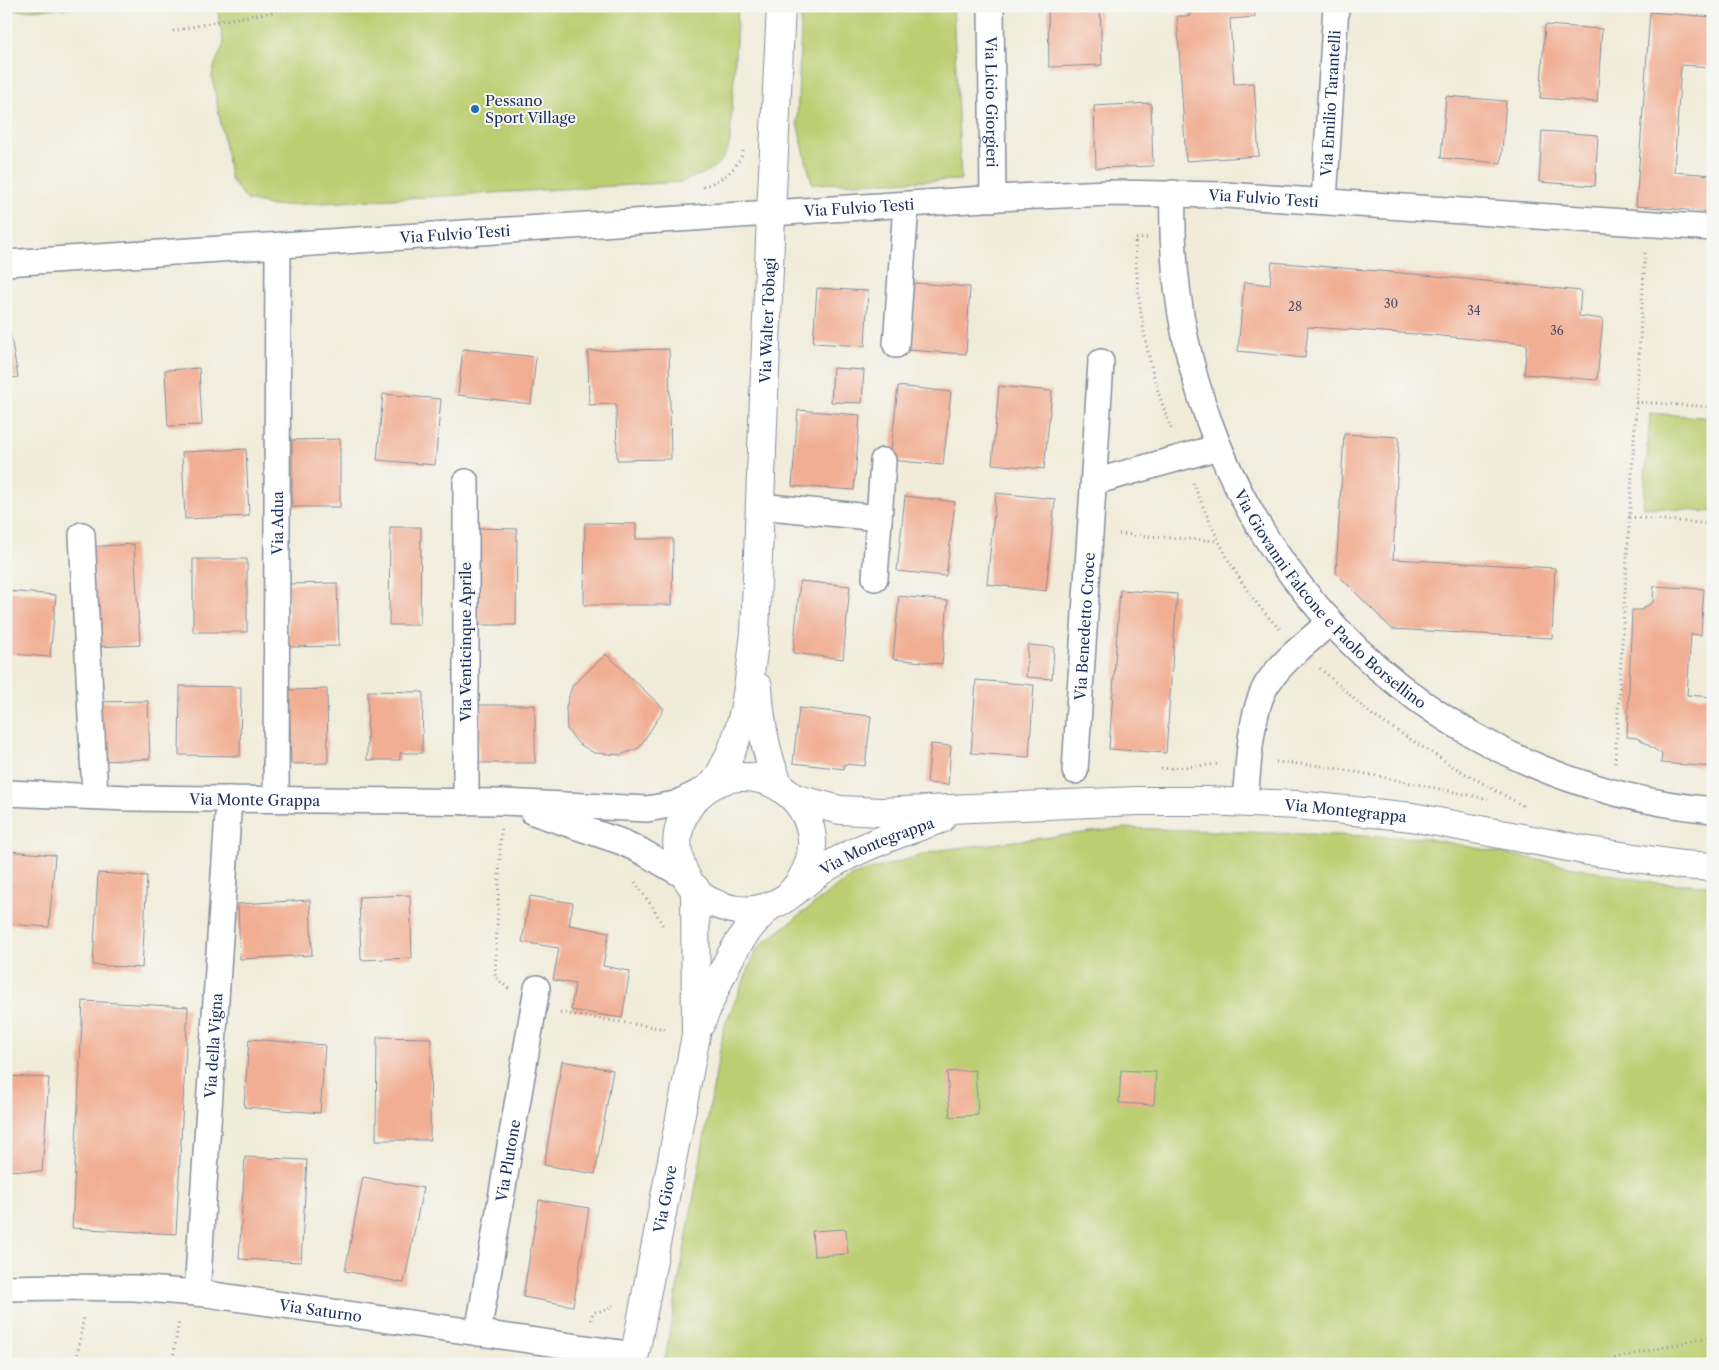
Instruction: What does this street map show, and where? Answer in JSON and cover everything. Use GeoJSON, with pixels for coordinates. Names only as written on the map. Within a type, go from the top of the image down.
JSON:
{"type":"FeatureCollection","features":[{"type":"Feature","properties":{"kind":"street","name":"Via Walter Tobagi"},"geometry":{"type":"LineString","coordinates":[[708,787],[727,764],[742,724],[747,700],[755,633],[781,6]]}},
{"type":"Feature","properties":{"kind":"street","name":"Via Licio Giorgieri"},"geometry":{"type":"LineString","coordinates":[[991,6],[993,199]]}},
{"type":"Feature","properties":{"kind":"street","name":"Via Emilio Tarantelli"},"geometry":{"type":"LineString","coordinates":[[1324,201],[1336,6]]}},
{"type":"Feature","properties":{"kind":"street","name":"Via Fulvio Testi"},"geometry":{"type":"LineString","coordinates":[[6,263],[906,204],[1109,193],[1225,195],[1713,228]]}},
{"type":"Feature","properties":{"kind":"street","name":"Via Giovanni Falcone e Paolo Borsellino"},"geometry":{"type":"LineString","coordinates":[[1173,193],[1172,235],[1179,312],[1194,378],[1219,447],[1237,488],[1269,544],[1300,587],[1330,622],[1389,678],[1450,722],[1488,743],[1533,764],[1613,792],[1661,804],[1713,810]]}},
{"type":"Feature","properties":{"kind":"street"},"geometry":{"type":"LineString","coordinates":[[896,345],[906,204]]}},
{"type":"Feature","properties":{"kind":"street","name":"Via Adua"},"geometry":{"type":"LineString","coordinates":[[276,799],[278,246]]}},
{"type":"Feature","properties":{"kind":"street","name":"Via Benedetto Croce"},"geometry":{"type":"LineString","coordinates":[[1075,771],[1101,362]]}},
{"type":"Feature","properties":{"kind":"street"},"geometry":{"type":"LineString","coordinates":[[1094,482],[1219,447]]}},
{"type":"Feature","properties":{"kind":"street"},"geometry":{"type":"LineString","coordinates":[[875,578],[883,461]]}},
{"type":"Feature","properties":{"kind":"street","name":"Via Venticinque Aprile"},"geometry":{"type":"LineString","coordinates":[[466,482],[466,802]]}},
{"type":"Feature","properties":{"kind":"street"},"geometry":{"type":"LineString","coordinates":[[760,506],[879,518]]}},
{"type":"Feature","properties":{"kind":"street"},"geometry":{"type":"LineString","coordinates":[[82,535],[94,796]]}},
{"type":"Feature","properties":{"kind":"street"},"geometry":{"type":"LineString","coordinates":[[1245,802],[1254,724],[1263,692],[1280,668],[1330,622]]}},
{"type":"Feature","properties":{"kind":"street","name":"Via Walter Tobagi"},"geometry":{"type":"LineString","coordinates":[[755,633],[762,731],[771,765],[787,792]]}},
{"type":"Feature","properties":{"kind":"street"},"geometry":{"type":"LineString","coordinates":[[740,776],[760,778],[787,792],[807,816],[812,837],[811,859],[802,879],[778,901],[747,911],[725,908],[705,899],[691,883],[680,865],[677,845],[680,824],[688,806],[708,787],[720,780],[740,776]]}},
{"type":"Feature","properties":{"kind":"street","name":"Via Monte Grappa"},"geometry":{"type":"LineString","coordinates":[[6,793],[229,799],[502,802],[646,809],[676,804],[708,787]]}},
{"type":"Feature","properties":{"kind":"street","name":"Via Montegrappa"},"geometry":{"type":"LineString","coordinates":[[787,792],[828,808],[857,812],[974,809],[1109,802],[1245,802],[1316,806],[1403,815],[1589,851],[1682,865],[1713,867]]}},
{"type":"Feature","properties":{"kind":"street","name":"Via della Vigna"},"geometry":{"type":"LineString","coordinates":[[197,1292],[229,799]]}},
{"type":"Feature","properties":{"kind":"street","name":"Via Monte Grappa"},"geometry":{"type":"LineString","coordinates":[[502,802],[622,842],[641,851],[691,883]]}},
{"type":"Feature","properties":{"kind":"street","name":"Via Montegrappa"},"geometry":{"type":"LineString","coordinates":[[778,901],[825,868],[869,846],[918,827],[974,809]]}},
{"type":"Feature","properties":{"kind":"street","name":"Via Giove"},"geometry":{"type":"LineString","coordinates":[[634,1359],[684,1032],[691,883]]}},
{"type":"Feature","properties":{"kind":"street","name":"Via Giove"},"geometry":{"type":"LineString","coordinates":[[684,1032],[748,928],[778,901]]}},
{"type":"Feature","properties":{"kind":"street","name":"Via Plutone"},"geometry":{"type":"LineString","coordinates":[[478,1333],[535,998]]}},
{"type":"Feature","properties":{"kind":"street","name":"Via Saturno"},"geometry":{"type":"LineString","coordinates":[[6,1288],[89,1288],[197,1292],[587,1348],[634,1359]]}},
{"type":"Feature","properties":{"kind":"path"},"geometry":{"type":"LineString","coordinates":[[173,31],[219,21],[309,6]]}},
{"type":"Feature","properties":{"kind":"path"},"geometry":{"type":"LineString","coordinates":[[702,187],[718,182],[739,163],[744,146]]}},
{"type":"Feature","properties":{"kind":"path"},"geometry":{"type":"LineString","coordinates":[[1613,792],[1647,224]]}},
{"type":"Feature","properties":{"kind":"path"},"geometry":{"type":"LineString","coordinates":[[1636,402],[1713,407]]}},
{"type":"Feature","properties":{"kind":"path"},"geometry":{"type":"LineString","coordinates":[[1630,517],[1713,524]]}},
{"type":"Feature","properties":{"kind":"path"},"geometry":{"type":"LineString","coordinates":[[1091,532],[1218,541]]}},
{"type":"Feature","properties":{"kind":"path"},"geometry":{"type":"LineString","coordinates":[[502,802],[495,978],[535,998],[684,1032]]}},
{"type":"Feature","properties":{"kind":"path"},"geometry":{"type":"LineString","coordinates":[[635,881],[654,909],[668,935]]}},
{"type":"Feature","properties":{"kind":"path"},"geometry":{"type":"LineString","coordinates":[[76,1364],[89,1288]]}},
{"type":"Feature","properties":{"kind":"path"},"geometry":{"type":"LineString","coordinates":[[169,1291],[180,1312],[172,1364]]}},
{"type":"Feature","properties":{"kind":"path"},"geometry":{"type":"LineString","coordinates":[[587,1348],[593,1312],[608,1310],[617,1302]]}},
{"type":"Feature","properties":{"kind":"path"},"geometry":{"type":"LineString","coordinates":[[1590,1364],[1713,1336]]}},
{"type":"Feature","properties":{"kind":"green space"},"geometry":{"type":"Polygon","coordinates":[[[6,6],[104,6],[6,11],[6,6]]]}},
{"type":"Feature","properties":{"kind":"green space","name":"Pessano Sport Village"},"geometry":{"type":"Polygon","coordinates":[[[218,6],[738,6],[730,141],[723,158],[718,164],[712,169],[681,182],[272,206],[247,200],[231,180],[212,76],[224,44],[218,6]]]}},
{"type":"Feature","properties":{"kind":"green space"},"geometry":{"type":"Polygon","coordinates":[[[800,6],[953,6],[961,180],[812,184],[797,123],[801,28],[800,6]]]}},
{"type":"Feature","properties":{"kind":"green space"},"geometry":{"type":"Polygon","coordinates":[[[1650,413],[1713,418],[1713,512],[1643,507],[1650,413]]]}},
{"type":"Feature","properties":{"kind":"green space"},"geometry":{"type":"Polygon","coordinates":[[[1125,828],[1424,838],[1657,883],[1713,885],[1713,1364],[664,1364],[724,1027],[758,947],[852,875],[940,850],[1125,828]]]}},
{"type":"Feature","properties":{"kind":"building"},"geometry":{"type":"Polygon","coordinates":[[[1048,6],[1100,6],[1102,65],[1049,67],[1048,6]]]}},
{"type":"Feature","properties":{"kind":"building"},"geometry":{"type":"Polygon","coordinates":[[[1189,6],[1254,6],[1255,17],[1230,19],[1234,84],[1254,83],[1259,156],[1186,161],[1177,16],[1190,16],[1189,6]]]}},
{"type":"Feature","properties":{"kind":"building"},"geometry":{"type":"Polygon","coordinates":[[[1650,12],[1713,17],[1713,67],[1681,65],[1674,172],[1713,175],[1713,212],[1636,206],[1650,12]]]}},
{"type":"Feature","properties":{"kind":"building"},"geometry":{"type":"Polygon","coordinates":[[[1545,25],[1602,29],[1597,102],[1540,98],[1545,25]]]}},
{"type":"Feature","properties":{"kind":"building"},"geometry":{"type":"Polygon","coordinates":[[[1446,96],[1506,101],[1501,163],[1441,158],[1446,96]]]}},
{"type":"Feature","properties":{"kind":"building"},"geometry":{"type":"Polygon","coordinates":[[[1151,103],[1153,166],[1096,168],[1094,106],[1151,103]]]}},
{"type":"Feature","properties":{"kind":"building"},"geometry":{"type":"Polygon","coordinates":[[[1542,131],[1598,135],[1595,186],[1539,182],[1542,131]]]}},
{"type":"Feature","properties":{"kind":"building"},"geometry":{"type":"Polygon","coordinates":[[[1272,262],[1581,291],[1579,316],[1603,319],[1597,380],[1524,374],[1527,344],[1431,335],[1308,327],[1305,358],[1238,351],[1244,282],[1270,285],[1272,262]]]}},
{"type":"Feature","properties":{"kind":"building"},"geometry":{"type":"Polygon","coordinates":[[[913,283],[970,287],[966,354],[908,350],[913,283]]]}},
{"type":"Feature","properties":{"kind":"building"},"geometry":{"type":"Polygon","coordinates":[[[817,288],[868,291],[865,346],[813,343],[817,288]]]}},
{"type":"Feature","properties":{"kind":"building"},"geometry":{"type":"Polygon","coordinates":[[[6,321],[8,321],[18,377],[6,379],[6,321]]]}},
{"type":"Feature","properties":{"kind":"building"},"geometry":{"type":"Polygon","coordinates":[[[463,349],[536,357],[531,404],[458,395],[463,349]]]}},
{"type":"Feature","properties":{"kind":"building"},"geometry":{"type":"Polygon","coordinates":[[[669,349],[671,459],[617,460],[616,404],[589,405],[588,351],[669,349]]]}},
{"type":"Feature","properties":{"kind":"building"},"geometry":{"type":"Polygon","coordinates":[[[199,368],[202,425],[168,426],[165,370],[199,368]]]}},
{"type":"Feature","properties":{"kind":"building"},"geometry":{"type":"Polygon","coordinates":[[[833,368],[864,370],[862,403],[831,402],[833,368]]]}},
{"type":"Feature","properties":{"kind":"building"},"geometry":{"type":"Polygon","coordinates":[[[898,386],[951,392],[943,465],[890,460],[898,386]]]}},
{"type":"Feature","properties":{"kind":"building"},"geometry":{"type":"Polygon","coordinates":[[[999,386],[1052,391],[1044,469],[992,464],[999,386]]]}},
{"type":"Feature","properties":{"kind":"building"},"geometry":{"type":"Polygon","coordinates":[[[383,394],[441,399],[435,465],[377,460],[383,394]]]}},
{"type":"Feature","properties":{"kind":"building"},"geometry":{"type":"Polygon","coordinates":[[[798,410],[860,415],[854,490],[792,486],[798,410]]]}},
{"type":"Feature","properties":{"kind":"building"},"geometry":{"type":"Polygon","coordinates":[[[1344,434],[1399,437],[1393,559],[1555,568],[1552,638],[1392,629],[1336,573],[1344,434]]]}},
{"type":"Feature","properties":{"kind":"building"},"geometry":{"type":"Polygon","coordinates":[[[340,439],[340,507],[292,507],[292,440],[340,439]]]}},
{"type":"Feature","properties":{"kind":"building"},"geometry":{"type":"Polygon","coordinates":[[[246,449],[249,516],[185,519],[182,452],[246,449]]]}},
{"type":"Feature","properties":{"kind":"building"},"geometry":{"type":"Polygon","coordinates":[[[996,493],[1055,499],[1046,591],[987,584],[996,493]]]}},
{"type":"Feature","properties":{"kind":"building"},"geometry":{"type":"Polygon","coordinates":[[[905,496],[955,502],[946,576],[897,571],[905,496]]]}},
{"type":"Feature","properties":{"kind":"building"},"geometry":{"type":"Polygon","coordinates":[[[585,523],[636,524],[636,539],[673,539],[672,605],[584,605],[585,523]]]}},
{"type":"Feature","properties":{"kind":"building"},"geometry":{"type":"Polygon","coordinates":[[[390,527],[421,527],[420,625],[389,625],[390,527]]]}},
{"type":"Feature","properties":{"kind":"building"},"geometry":{"type":"Polygon","coordinates":[[[478,528],[517,529],[516,625],[477,625],[478,528]]]}},
{"type":"Feature","properties":{"kind":"building"},"geometry":{"type":"Polygon","coordinates":[[[134,544],[140,645],[95,647],[88,547],[134,544]]]}},
{"type":"Feature","properties":{"kind":"building"},"geometry":{"type":"Polygon","coordinates":[[[193,559],[247,559],[247,632],[193,632],[193,559]]]}},
{"type":"Feature","properties":{"kind":"building"},"geometry":{"type":"Polygon","coordinates":[[[800,581],[850,586],[843,659],[793,653],[800,581]]]}},
{"type":"Feature","properties":{"kind":"building"},"geometry":{"type":"Polygon","coordinates":[[[337,583],[339,646],[289,647],[287,584],[337,583]]]}},
{"type":"Feature","properties":{"kind":"building"},"geometry":{"type":"Polygon","coordinates":[[[1654,586],[1704,589],[1701,635],[1691,634],[1687,695],[1713,697],[1713,767],[1661,763],[1662,754],[1637,738],[1627,737],[1632,610],[1641,610],[1653,602],[1654,586]]]}},
{"type":"Feature","properties":{"kind":"building"},"geometry":{"type":"Polygon","coordinates":[[[1120,590],[1177,594],[1166,753],[1109,749],[1120,590]]]}},
{"type":"Feature","properties":{"kind":"building"},"geometry":{"type":"Polygon","coordinates":[[[6,591],[56,595],[50,657],[11,654],[8,691],[6,691],[6,591]]]}},
{"type":"Feature","properties":{"kind":"building"},"geometry":{"type":"Polygon","coordinates":[[[899,596],[948,601],[942,664],[893,659],[899,596]]]}},
{"type":"Feature","properties":{"kind":"building"},"geometry":{"type":"Polygon","coordinates":[[[1028,645],[1054,647],[1052,679],[1026,677],[1028,645]]]}},
{"type":"Feature","properties":{"kind":"building"},"geometry":{"type":"Polygon","coordinates":[[[606,654],[664,709],[639,748],[621,755],[594,753],[578,743],[567,729],[566,707],[572,686],[606,654]]]}},
{"type":"Feature","properties":{"kind":"building"},"geometry":{"type":"Polygon","coordinates":[[[976,680],[1034,685],[1029,757],[971,753],[976,680]]]}},
{"type":"Feature","properties":{"kind":"building"},"geometry":{"type":"Polygon","coordinates":[[[180,686],[241,687],[240,756],[179,755],[180,686]]]}},
{"type":"Feature","properties":{"kind":"building"},"geometry":{"type":"Polygon","coordinates":[[[327,689],[328,763],[291,764],[289,690],[327,689]]]}},
{"type":"Feature","properties":{"kind":"building"},"geometry":{"type":"Polygon","coordinates":[[[368,691],[423,692],[422,753],[400,753],[400,760],[367,760],[368,691]]]}},
{"type":"Feature","properties":{"kind":"building"},"geometry":{"type":"Polygon","coordinates":[[[148,701],[150,759],[99,761],[98,702],[148,701]]]}},
{"type":"Feature","properties":{"kind":"building"},"geometry":{"type":"Polygon","coordinates":[[[478,705],[535,705],[535,763],[479,763],[478,705]]]}},
{"type":"Feature","properties":{"kind":"building"},"geometry":{"type":"Polygon","coordinates":[[[799,708],[871,716],[865,766],[844,764],[844,769],[793,763],[799,708]]]}},
{"type":"Feature","properties":{"kind":"building"},"geometry":{"type":"Polygon","coordinates":[[[931,744],[951,746],[948,785],[927,783],[931,744]]]}},
{"type":"Feature","properties":{"kind":"building"},"geometry":{"type":"Polygon","coordinates":[[[8,851],[55,855],[49,927],[6,924],[8,851]]]}},
{"type":"Feature","properties":{"kind":"building"},"geometry":{"type":"Polygon","coordinates":[[[98,873],[147,876],[142,968],[93,965],[98,873]]]}},
{"type":"Feature","properties":{"kind":"building"},"geometry":{"type":"Polygon","coordinates":[[[410,895],[412,958],[361,960],[359,897],[410,895]]]}},
{"type":"Feature","properties":{"kind":"building"},"geometry":{"type":"Polygon","coordinates":[[[530,896],[573,903],[569,925],[609,932],[603,966],[630,971],[622,1018],[571,1010],[575,984],[553,980],[559,948],[522,942],[530,896]]]}},
{"type":"Feature","properties":{"kind":"building"},"geometry":{"type":"Polygon","coordinates":[[[310,900],[312,955],[240,959],[238,904],[310,900]]]}},
{"type":"Feature","properties":{"kind":"building"},"geometry":{"type":"Polygon","coordinates":[[[83,1001],[188,1007],[176,1234],[72,1228],[83,1001]]]}},
{"type":"Feature","properties":{"kind":"building"},"geometry":{"type":"Polygon","coordinates":[[[377,1037],[431,1038],[430,1140],[376,1140],[377,1037]]]}},
{"type":"Feature","properties":{"kind":"building"},"geometry":{"type":"Polygon","coordinates":[[[249,1039],[325,1045],[320,1113],[244,1107],[249,1039]]]}},
{"type":"Feature","properties":{"kind":"building"},"geometry":{"type":"Polygon","coordinates":[[[562,1061],[613,1070],[595,1174],[544,1165],[562,1061]]]}},
{"type":"Feature","properties":{"kind":"building"},"geometry":{"type":"Polygon","coordinates":[[[975,1070],[978,1115],[950,1117],[947,1072],[975,1070]]]}},
{"type":"Feature","properties":{"kind":"building"},"geometry":{"type":"Polygon","coordinates":[[[1121,1070],[1156,1072],[1154,1105],[1119,1103],[1121,1070]]]}},
{"type":"Feature","properties":{"kind":"building"},"geometry":{"type":"Polygon","coordinates":[[[6,1076],[49,1078],[42,1172],[6,1170],[6,1076]]]}},
{"type":"Feature","properties":{"kind":"building"},"geometry":{"type":"Polygon","coordinates":[[[245,1157],[307,1160],[301,1262],[239,1259],[245,1157]]]}},
{"type":"Feature","properties":{"kind":"building"},"geometry":{"type":"Polygon","coordinates":[[[363,1177],[423,1188],[404,1283],[345,1271],[363,1177]]]}},
{"type":"Feature","properties":{"kind":"building"},"geometry":{"type":"Polygon","coordinates":[[[539,1200],[589,1208],[573,1306],[523,1297],[539,1200]]]}},
{"type":"Feature","properties":{"kind":"building"},"geometry":{"type":"Polygon","coordinates":[[[846,1229],[848,1254],[814,1256],[812,1231],[846,1229]]]}},
{"type":"Feature","properties":{"kind":"building"},"geometry":{"type":"Polygon","coordinates":[[[6,1357],[12,1357],[12,1364],[6,1364],[6,1357]]]}},
{"type":"Feature","properties":{"kind":"place","name":"Pessano Sport Village"},"geometry":{"type":"Point","coordinates":[475,109]}}]}
